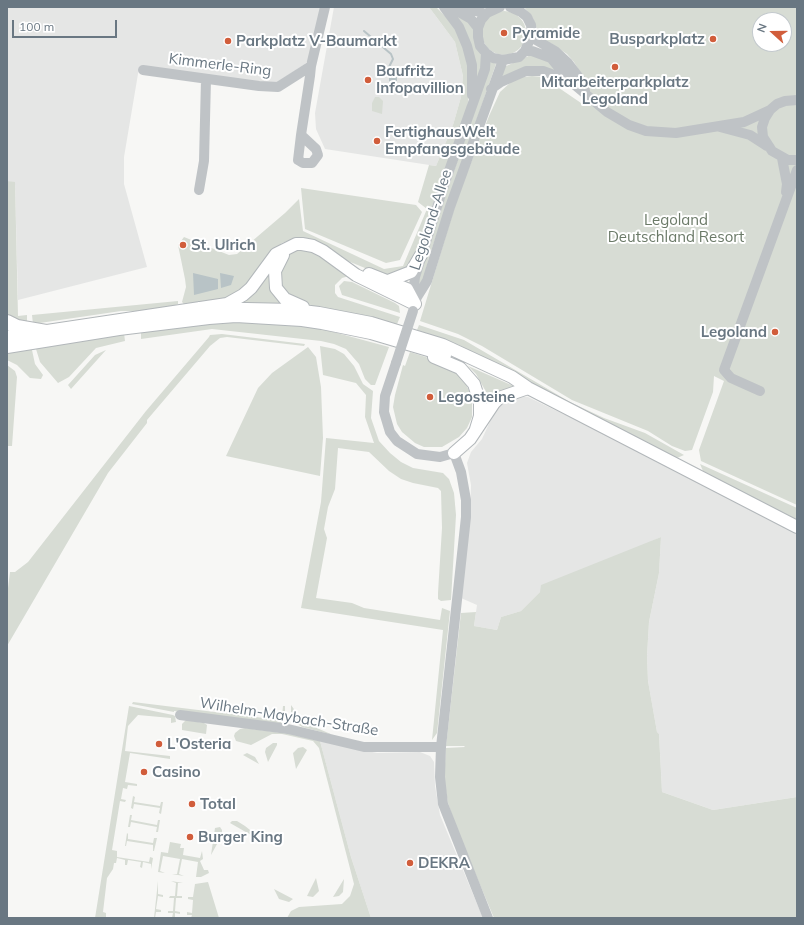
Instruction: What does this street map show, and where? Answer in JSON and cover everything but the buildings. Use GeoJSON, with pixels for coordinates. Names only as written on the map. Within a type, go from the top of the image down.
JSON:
{"type":"FeatureCollection","features":[{"type":"Feature","properties":{"kind":"highway"},"geometry":{"type":"LineString","coordinates":[[7,322],[17,327],[46,332]]}},
{"type":"Feature","properties":{"kind":"main road"},"geometry":{"type":"LineString","coordinates":[[7,336],[46,332],[227,304],[243,295],[251,288],[276,254],[290,247],[302,244],[313,246],[348,267],[407,289],[415,304]]}},
{"type":"Feature","properties":{"kind":"main road"},"geometry":{"type":"LineString","coordinates":[[290,247],[281,257],[276,267],[274,280],[276,288],[280,294],[292,304],[311,309],[319,313]]}},
{"type":"Feature","properties":{"kind":"main road"},"geometry":{"type":"LineString","coordinates":[[388,281],[411,272],[422,255]]}},
{"type":"Feature","properties":{"kind":"main road"},"geometry":{"type":"LineString","coordinates":[[348,267],[356,275],[415,304]]}},
{"type":"Feature","properties":{"kind":"main road"},"geometry":{"type":"LineString","coordinates":[[199,308],[288,309],[319,313],[371,323],[438,343],[461,352],[512,377],[528,388],[797,527]]}},
{"type":"Feature","properties":{"kind":"main road"},"geometry":{"type":"LineString","coordinates":[[7,347],[119,329],[209,318],[236,316],[294,319],[322,323],[371,334],[431,350],[509,382],[528,388]]}},
{"type":"Feature","properties":{"kind":"main road"},"geometry":{"type":"LineString","coordinates":[[419,348],[460,368],[467,375],[478,393],[480,403],[480,416],[476,429]]}},
{"type":"Feature","properties":{"kind":"main road"},"geometry":{"type":"LineString","coordinates":[[454,453],[470,440],[476,429],[499,398],[528,388]]}},
{"type":"Feature","properties":{"kind":"street"},"geometry":{"type":"LineString","coordinates":[[301,135],[311,66],[325,7]]}},
{"type":"Feature","properties":{"kind":"street"},"geometry":{"type":"LineString","coordinates":[[444,7],[459,27],[467,46],[472,65],[473,84],[469,118]]}},
{"type":"Feature","properties":{"kind":"street"},"geometry":{"type":"LineString","coordinates":[[450,7],[470,19],[478,28]]}},
{"type":"Feature","properties":{"kind":"street"},"geometry":{"type":"LineString","coordinates":[[463,7],[486,14]]}},
{"type":"Feature","properties":{"kind":"street"},"geometry":{"type":"LineString","coordinates":[[500,7],[486,14],[478,28],[478,37],[486,53],[493,58],[503,60],[519,57],[525,51],[532,34]]}},
{"type":"Feature","properties":{"kind":"street"},"geometry":{"type":"LineString","coordinates":[[515,8],[526,17],[532,34],[536,40],[555,51],[568,63],[580,79],[587,95]]}},
{"type":"Feature","properties":{"kind":"street"},"geometry":{"type":"LineString","coordinates":[[525,51],[537,52],[551,58],[570,81],[587,95],[617,118],[629,125],[646,131],[676,133],[744,122],[770,110],[784,101],[797,100]]}},
{"type":"Feature","properties":{"kind":"street","name":"Legoland-Allee"},"geometry":{"type":"LineString","coordinates":[[415,304],[414,285],[422,255],[485,69],[486,53]]}},
{"type":"Feature","properties":{"kind":"street","name":"Legoland-Allee"},"geometry":{"type":"LineString","coordinates":[[415,304],[427,281],[436,248],[491,89],[503,60]]}},
{"type":"Feature","properties":{"kind":"street","name":"Kimmerle-Ring"},"geometry":{"type":"LineString","coordinates":[[143,70],[259,86],[278,87],[311,66]]}},
{"type":"Feature","properties":{"kind":"street"},"geometry":{"type":"LineString","coordinates":[[491,89],[501,82],[526,71],[543,71],[570,81]]}},
{"type":"Feature","properties":{"kind":"street"},"geometry":{"type":"LineString","coordinates":[[199,190],[204,161],[206,79]]}},
{"type":"Feature","properties":{"kind":"street"},"geometry":{"type":"LineString","coordinates":[[767,146],[763,137],[762,127],[770,110]]}},
{"type":"Feature","properties":{"kind":"street"},"geometry":{"type":"LineString","coordinates":[[716,126],[750,135],[782,158],[797,160]]}},
{"type":"Feature","properties":{"kind":"street"},"geometry":{"type":"LineString","coordinates":[[782,158],[787,184],[786,198]]}},
{"type":"Feature","properties":{"kind":"street"},"geometry":{"type":"LineString","coordinates":[[760,391],[731,378],[724,370],[797,170]]}},
{"type":"Feature","properties":{"kind":"street"},"geometry":{"type":"LineString","coordinates":[[745,291],[756,296]]}},
{"type":"Feature","properties":{"kind":"street"},"geometry":{"type":"LineString","coordinates":[[415,304],[385,396],[384,412],[390,432],[397,441],[417,454],[440,457],[454,453],[461,472],[466,500],[466,517],[441,747],[440,777],[443,804],[488,918]]}},
{"type":"Feature","properties":{"kind":"street","name":"Wilhelm-Maybach-Straße"},"geometry":{"type":"LineString","coordinates":[[180,715],[288,729],[364,747],[441,747]]}},
{"type":"Feature","properties":{"kind":"shaded area"},"geometry":{"type":"Polygon","coordinates":[[[7,7],[321,7],[311,57],[305,64],[276,83],[139,68],[124,157],[124,184],[147,267],[18,300],[15,183],[7,181],[7,7]]]}},
{"type":"Feature","properties":{"kind":"shaded area"},"geometry":{"type":"Polygon","coordinates":[[[334,7],[429,7],[455,42],[463,76],[461,97],[453,125],[436,166],[325,149],[316,129],[315,113],[334,7]]]}},
{"type":"Feature","properties":{"kind":"shaded area"},"geometry":{"type":"Polygon","coordinates":[[[397,66],[401,68],[397,73],[397,81],[394,85],[389,81],[389,76],[397,66]]]}},
{"type":"Feature","properties":{"kind":"shaded area"},"geometry":{"type":"Polygon","coordinates":[[[193,273],[218,279],[218,289],[194,295],[193,273]]]}},
{"type":"Feature","properties":{"kind":"shaded area"},"geometry":{"type":"Polygon","coordinates":[[[220,273],[234,276],[231,285],[221,288],[220,273]]]}},
{"type":"Feature","properties":{"kind":"shaded area"},"geometry":{"type":"Polygon","coordinates":[[[517,395],[528,397],[654,458],[797,534],[797,797],[713,810],[662,792],[659,734],[657,732],[648,681],[647,656],[649,622],[659,573],[661,537],[540,592],[521,611],[501,617],[497,630],[474,626],[477,605],[461,598],[470,520],[471,485],[467,463],[471,452],[482,439],[498,404],[517,395]]]}},
{"type":"Feature","properties":{"kind":"shaded area"},"geometry":{"type":"Polygon","coordinates":[[[320,741],[377,753],[420,752],[430,756],[434,762],[435,786],[440,815],[483,918],[371,918],[351,857],[320,741]]]}},
{"type":"Feature","properties":{"kind":"green space"},"geometry":{"type":"Polygon","coordinates":[[[429,7],[436,7],[453,24],[461,38],[471,81],[467,109],[411,265],[397,275],[382,275],[343,259],[317,241],[296,238],[282,243],[273,251],[249,286],[232,299],[185,305],[182,302],[186,287],[178,245],[184,237],[229,255],[237,254],[299,199],[303,231],[384,269],[403,266],[427,209],[418,202],[429,165],[436,166],[453,125],[461,97],[463,76],[455,42],[429,7]]]}},
{"type":"Feature","properties":{"kind":"green space","name":"Legoland Deutschland Resort"},"geometry":{"type":"Polygon","coordinates":[[[524,7],[797,7],[797,505],[701,461],[699,450],[724,381],[714,376],[713,392],[692,450],[685,451],[672,446],[648,431],[572,400],[482,346],[458,334],[420,321],[458,196],[489,116],[500,92],[511,82],[522,77],[543,77],[581,103],[589,87],[574,62],[567,54],[543,40],[539,35],[533,18],[524,7]]]}},
{"type":"Feature","properties":{"kind":"green space"},"geometry":{"type":"Polygon","coordinates":[[[500,11],[508,11],[520,17],[526,29],[526,37],[520,49],[508,55],[500,55],[488,49],[482,37],[482,29],[488,17],[500,11]]]}},
{"type":"Feature","properties":{"kind":"green space"},"geometry":{"type":"Polygon","coordinates":[[[454,13],[471,23],[482,58],[479,83],[454,13]]]}},
{"type":"Feature","properties":{"kind":"green space"},"geometry":{"type":"Polygon","coordinates":[[[533,54],[546,59],[557,72],[502,78],[504,67],[533,54]]]}},
{"type":"Feature","properties":{"kind":"green space"},"geometry":{"type":"Polygon","coordinates":[[[488,60],[496,64],[429,257],[423,282],[416,287],[444,200],[489,70],[488,60]]]}},
{"type":"Feature","properties":{"kind":"green space"},"geometry":{"type":"Polygon","coordinates":[[[375,97],[379,97],[383,101],[382,114],[372,111],[372,103],[375,97]]]}},
{"type":"Feature","properties":{"kind":"green space"},"geometry":{"type":"Polygon","coordinates":[[[7,181],[15,182],[18,316],[27,315],[27,325],[7,315],[7,181]]]}},
{"type":"Feature","properties":{"kind":"green space"},"geometry":{"type":"Polygon","coordinates":[[[301,188],[416,205],[422,212],[400,260],[386,263],[305,229],[301,188]]]}},
{"type":"Feature","properties":{"kind":"green space"},"geometry":{"type":"Polygon","coordinates":[[[299,249],[309,250],[321,254],[349,276],[342,278],[335,285],[335,293],[338,297],[400,317],[397,324],[368,316],[301,304],[281,291],[280,265],[288,254],[299,249]]]}},
{"type":"Feature","properties":{"kind":"green space"},"geometry":{"type":"Polygon","coordinates":[[[273,267],[292,306],[232,305],[273,267]]]}},
{"type":"Feature","properties":{"kind":"green space"},"geometry":{"type":"Polygon","coordinates":[[[344,281],[352,282],[395,303],[399,306],[400,313],[342,295],[339,286],[344,281]]]}},
{"type":"Feature","properties":{"kind":"green space"},"geometry":{"type":"Polygon","coordinates":[[[178,301],[178,304],[166,308],[144,311],[121,311],[33,324],[32,315],[178,301]]]}},
{"type":"Feature","properties":{"kind":"green space"},"geometry":{"type":"Polygon","coordinates":[[[226,321],[299,325],[326,330],[389,347],[375,385],[371,385],[365,379],[359,364],[346,349],[321,341],[212,329],[141,339],[141,330],[226,321]]]}},
{"type":"Feature","properties":{"kind":"green space"},"geometry":{"type":"Polygon","coordinates":[[[419,325],[464,340],[570,402],[604,418],[645,433],[684,455],[677,458],[617,429],[459,345],[417,330],[419,325]]]}},
{"type":"Feature","properties":{"kind":"green space"},"geometry":{"type":"Polygon","coordinates":[[[124,333],[125,341],[96,348],[69,377],[58,383],[40,362],[36,349],[32,350],[35,364],[43,375],[41,379],[30,378],[17,365],[7,360],[7,351],[124,333]]]}},
{"type":"Feature","properties":{"kind":"green space"},"geometry":{"type":"Polygon","coordinates":[[[222,334],[305,344],[304,346],[227,337],[220,338],[210,346],[147,420],[147,423],[108,473],[7,646],[7,596],[10,572],[15,572],[28,562],[146,411],[210,335],[222,334]]]}},
{"type":"Feature","properties":{"kind":"green space"},"geometry":{"type":"Polygon","coordinates":[[[320,346],[335,349],[344,354],[354,366],[363,384],[373,391],[371,418],[379,441],[401,462],[413,468],[443,473],[449,479],[454,493],[456,515],[451,600],[441,601],[438,599],[438,593],[442,528],[441,491],[438,488],[401,479],[389,471],[369,452],[338,448],[335,489],[328,507],[324,529],[327,538],[316,598],[352,603],[364,608],[440,620],[442,608],[450,611],[437,733],[432,740],[443,630],[301,608],[321,502],[326,438],[374,443],[365,417],[366,395],[356,383],[323,375],[320,346]]]}},
{"type":"Feature","properties":{"kind":"green space"},"geometry":{"type":"Polygon","coordinates":[[[308,347],[316,357],[321,387],[323,438],[320,476],[226,456],[258,388],[272,373],[308,347]]]}},
{"type":"Feature","properties":{"kind":"green space"},"geometry":{"type":"Polygon","coordinates":[[[106,350],[71,389],[68,385],[95,355],[106,350]]]}},
{"type":"Feature","properties":{"kind":"green space"},"geometry":{"type":"Polygon","coordinates":[[[410,352],[432,359],[456,372],[464,380],[472,397],[472,417],[467,428],[459,437],[442,447],[424,447],[415,443],[402,432],[397,424],[393,407],[395,395],[403,365],[405,366],[410,352]]]}},
{"type":"Feature","properties":{"kind":"green space"},"geometry":{"type":"Polygon","coordinates":[[[7,365],[15,371],[17,377],[12,446],[7,446],[7,365]]]}},
{"type":"Feature","properties":{"kind":"green space"},"geometry":{"type":"Polygon","coordinates":[[[468,366],[518,388],[488,408],[485,390],[476,374],[468,366]]]}},
{"type":"Feature","properties":{"kind":"green space"},"geometry":{"type":"Polygon","coordinates":[[[700,464],[797,508],[797,523],[703,471],[700,464]]]}},
{"type":"Feature","properties":{"kind":"green space"},"geometry":{"type":"Polygon","coordinates":[[[661,537],[659,573],[649,622],[647,656],[648,681],[657,732],[659,734],[662,792],[713,810],[797,797],[797,918],[494,918],[457,830],[448,803],[444,780],[446,748],[465,747],[446,746],[461,613],[476,612],[474,626],[497,630],[501,617],[521,611],[540,592],[541,585],[661,537]]]}},
{"type":"Feature","properties":{"kind":"green space"},"geometry":{"type":"Polygon","coordinates":[[[133,702],[280,720],[283,706],[285,706],[285,718],[280,724],[174,712],[132,704],[133,702]]]}},
{"type":"Feature","properties":{"kind":"green space"},"geometry":{"type":"Polygon","coordinates":[[[291,705],[303,722],[333,735],[302,727],[296,723],[291,716],[291,705]]]}},
{"type":"Feature","properties":{"kind":"green space"},"geometry":{"type":"Polygon","coordinates":[[[129,706],[173,715],[175,716],[176,722],[171,723],[171,718],[138,715],[128,726],[125,751],[170,756],[170,759],[130,753],[125,782],[137,784],[137,786],[128,785],[127,789],[123,788],[121,799],[126,800],[125,802],[120,801],[112,850],[117,851],[117,857],[149,862],[150,857],[153,858],[151,869],[151,864],[143,862],[142,868],[140,867],[141,862],[128,860],[127,865],[125,865],[125,860],[117,858],[113,869],[107,878],[103,912],[106,913],[106,918],[95,918],[129,706]]]}},
{"type":"Feature","properties":{"kind":"green space"},"geometry":{"type":"Polygon","coordinates":[[[186,720],[204,723],[207,725],[206,734],[182,730],[182,724],[186,720]]]}},
{"type":"Feature","properties":{"kind":"green space"},"geometry":{"type":"Polygon","coordinates":[[[245,728],[290,734],[320,741],[351,857],[371,918],[287,918],[291,911],[299,907],[342,904],[350,896],[354,884],[319,748],[313,741],[282,734],[272,734],[251,745],[236,741],[234,736],[235,733],[240,729],[245,728]]]}},
{"type":"Feature","properties":{"kind":"green space"},"geometry":{"type":"Polygon","coordinates":[[[273,743],[277,743],[277,745],[268,762],[265,752],[266,748],[273,743]]]}},
{"type":"Feature","properties":{"kind":"green space"},"geometry":{"type":"Polygon","coordinates":[[[303,747],[307,750],[296,769],[293,753],[298,748],[303,747]]]}},
{"type":"Feature","properties":{"kind":"green space"},"geometry":{"type":"Polygon","coordinates":[[[247,753],[255,757],[259,764],[243,755],[247,753]]]}},
{"type":"Feature","properties":{"kind":"green space"},"geometry":{"type":"Polygon","coordinates":[[[133,796],[135,797],[134,802],[160,806],[161,802],[163,802],[161,814],[159,813],[160,808],[134,804],[133,809],[131,808],[133,796]]]}},
{"type":"Feature","properties":{"kind":"green space"},"geometry":{"type":"Polygon","coordinates":[[[130,815],[132,815],[131,820],[157,825],[158,820],[160,820],[158,832],[156,832],[157,827],[131,822],[130,827],[128,827],[130,815]]]}},
{"type":"Feature","properties":{"kind":"green space"},"geometry":{"type":"Polygon","coordinates":[[[232,821],[237,821],[245,826],[250,830],[251,835],[230,823],[232,821]]]}},
{"type":"Feature","properties":{"kind":"green space"},"geometry":{"type":"Polygon","coordinates":[[[220,827],[222,830],[222,835],[211,855],[215,828],[220,827]]]}},
{"type":"Feature","properties":{"kind":"green space"},"geometry":{"type":"Polygon","coordinates":[[[127,833],[128,839],[153,843],[154,838],[157,838],[154,851],[153,845],[127,841],[125,846],[127,833]]]}},
{"type":"Feature","properties":{"kind":"green space"},"geometry":{"type":"Polygon","coordinates":[[[170,842],[181,844],[180,848],[184,848],[183,855],[200,858],[202,851],[203,859],[200,861],[204,870],[208,870],[209,873],[201,877],[196,877],[198,862],[182,859],[179,874],[184,876],[172,874],[177,874],[180,859],[163,856],[160,871],[165,873],[158,872],[161,852],[168,853],[170,842]]]}},
{"type":"Feature","properties":{"kind":"green space"},"geometry":{"type":"Polygon","coordinates":[[[316,878],[319,891],[313,897],[307,896],[316,878]]]}},
{"type":"Feature","properties":{"kind":"green space"},"geometry":{"type":"Polygon","coordinates":[[[344,879],[343,892],[339,896],[333,897],[344,879]]]}},
{"type":"Feature","properties":{"kind":"green space"},"geometry":{"type":"Polygon","coordinates":[[[158,881],[158,894],[163,895],[163,897],[158,896],[156,909],[161,910],[161,912],[156,912],[154,918],[158,881]]]}},
{"type":"Feature","properties":{"kind":"green space"},"geometry":{"type":"Polygon","coordinates":[[[171,881],[183,883],[178,883],[177,896],[182,896],[182,898],[176,898],[175,911],[180,912],[180,914],[175,913],[175,918],[172,918],[173,913],[168,913],[168,911],[173,911],[174,898],[169,898],[170,896],[175,896],[176,883],[171,881]]]}},
{"type":"Feature","properties":{"kind":"green space"},"geometry":{"type":"Polygon","coordinates":[[[208,882],[219,918],[191,918],[192,915],[187,915],[187,912],[192,913],[193,900],[188,899],[188,897],[193,897],[195,884],[208,882]]]}},
{"type":"Feature","properties":{"kind":"green space"},"geometry":{"type":"Polygon","coordinates":[[[274,889],[293,899],[289,902],[279,899],[274,889]]]}},
{"type":"Feature","properties":{"kind":"waterway"},"geometry":{"type":"LineString","coordinates":[[364,31],[391,54],[393,59],[387,71]]}},
{"type":"Feature","properties":{"kind":"place","name":"Pyramide"},"geometry":{"type":"Point","coordinates":[504,33]}},
{"type":"Feature","properties":{"kind":"place","name":"Busparkplatz"},"geometry":{"type":"Point","coordinates":[713,39]}},
{"type":"Feature","properties":{"kind":"place","name":"Parkplatz V-Baumarkt"},"geometry":{"type":"Point","coordinates":[228,41]}},
{"type":"Feature","properties":{"kind":"place","name":"Mitarbeiterparkplatz Legoland"},"geometry":{"type":"Point","coordinates":[615,67]}},
{"type":"Feature","properties":{"kind":"place","name":"Baufritz Infopavillion"},"geometry":{"type":"Point","coordinates":[368,80]}},
{"type":"Feature","properties":{"kind":"place","name":"FertighausWelt Empfangsgebäude"},"geometry":{"type":"Point","coordinates":[377,141]}},
{"type":"Feature","properties":{"kind":"place","name":"St. Ulrich"},"geometry":{"type":"Point","coordinates":[183,245]}},
{"type":"Feature","properties":{"kind":"place","name":"Legoland"},"geometry":{"type":"Point","coordinates":[775,332]}},
{"type":"Feature","properties":{"kind":"place","name":"Legosteine"},"geometry":{"type":"Point","coordinates":[430,397]}},
{"type":"Feature","properties":{"kind":"place","name":"L'Osteria"},"geometry":{"type":"Point","coordinates":[159,744]}},
{"type":"Feature","properties":{"kind":"place","name":"Casino"},"geometry":{"type":"Point","coordinates":[144,772]}},
{"type":"Feature","properties":{"kind":"place","name":"Total"},"geometry":{"type":"Point","coordinates":[192,804]}},
{"type":"Feature","properties":{"kind":"place","name":"Burger King"},"geometry":{"type":"Point","coordinates":[190,837]}},
{"type":"Feature","properties":{"kind":"place","name":"DEKRA"},"geometry":{"type":"Point","coordinates":[410,863]}}]}
